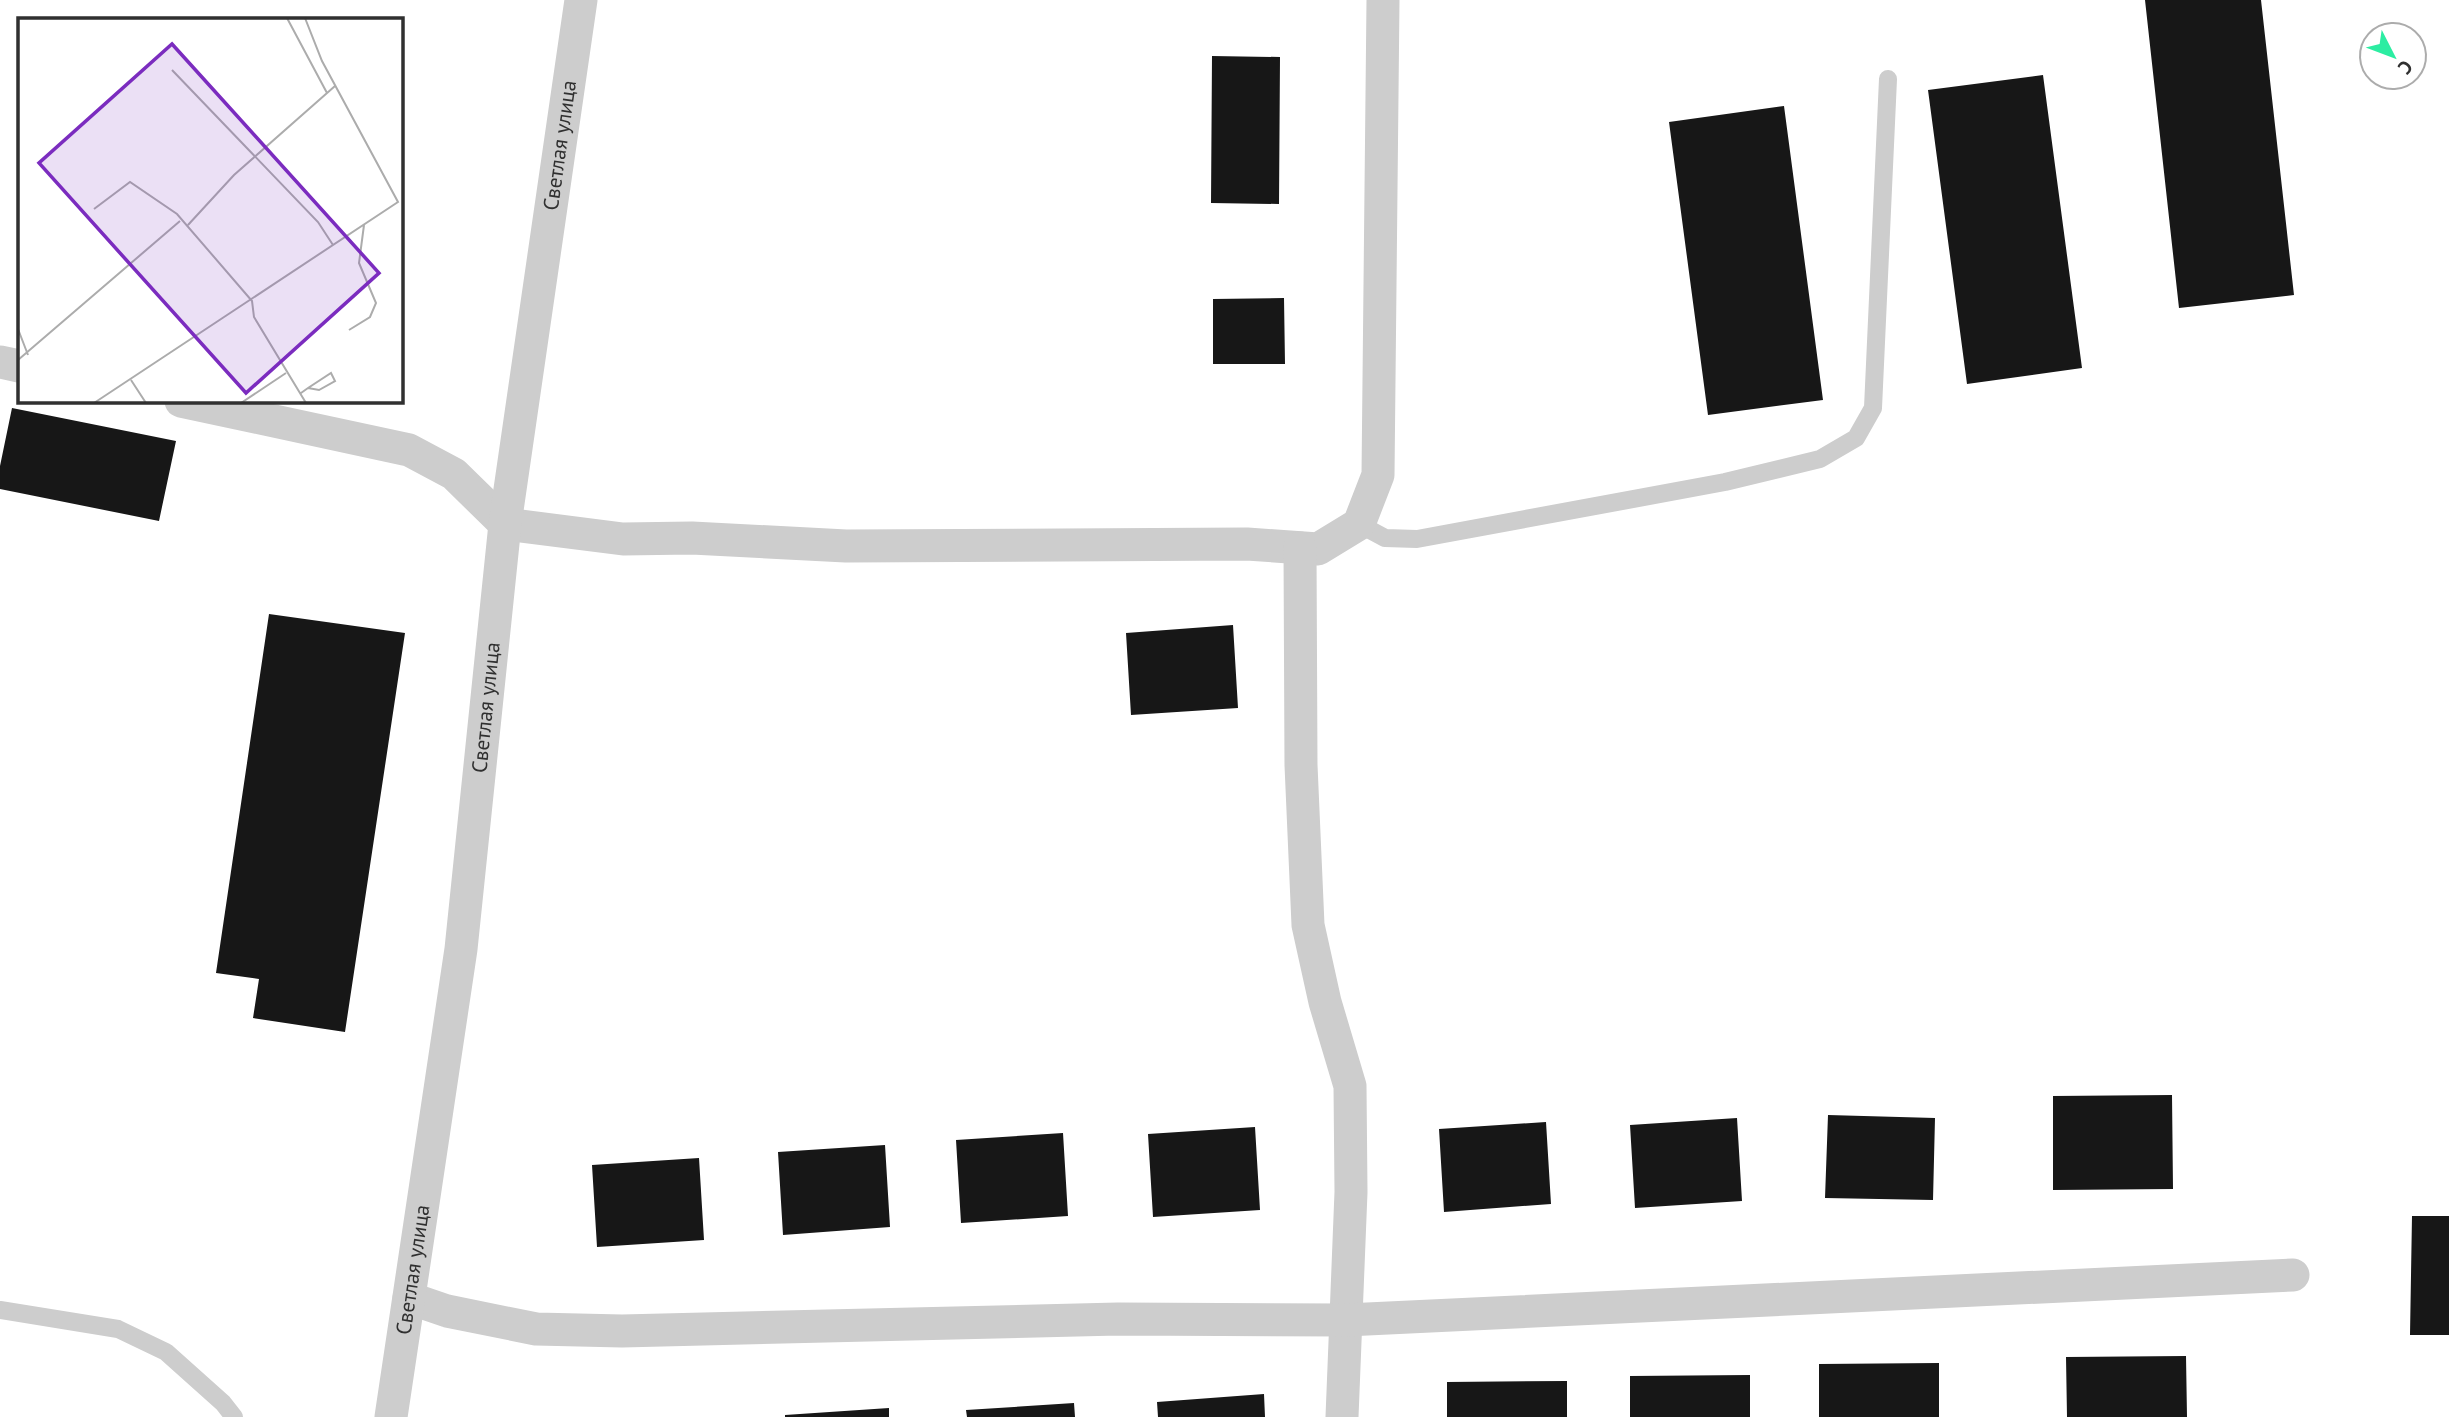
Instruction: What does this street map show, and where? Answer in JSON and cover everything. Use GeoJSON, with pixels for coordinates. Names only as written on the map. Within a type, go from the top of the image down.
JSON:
{"type":"FeatureCollection","features":[{"type":"Feature","properties":{"kind":"street","name":"Светлая улица"},"geometry":{"type":"LineString","coordinates":[[391,1417],[461,949],[505,524],[581,0]]}},
{"type":"Feature","properties":{"kind":"street"},"geometry":{"type":"LineString","coordinates":[[186,402],[409,450],[454,474],[505,524],[623,539],[692,538],[846,546],[1247,544],[1318,549],[1359,524],[1378,475],[1383,0]]}},
{"type":"Feature","properties":{"kind":"street"},"geometry":{"type":"LineString","coordinates":[[0,362],[18,366]]}},
{"type":"Feature","properties":{"kind":"street"},"geometry":{"type":"LineString","coordinates":[[1300,548],[1301,765],[1308,925],[1325,1002],[1350,1086],[1350,1192],[1342,1417]]}},
{"type":"Feature","properties":{"kind":"street"},"geometry":{"type":"LineString","coordinates":[[409,1298],[447,1311],[536,1329],[598,1330],[1118,1319],[1346,1320],[2293,1275]]}},
{"type":"Feature","properties":{"kind":"lane"},"geometry":{"type":"LineString","coordinates":[[1359,524],[1385,538],[1417,539],[1725,482],[1821,459],[1856,438],[1873,408],[1888,79]]}},
{"type":"Feature","properties":{"kind":"lane"},"geometry":{"type":"LineString","coordinates":[[0,1310],[118,1329],[166,1352],[223,1403],[234,1417]]}},
{"type":"Feature","properties":{"kind":"building"},"geometry":{"type":"Polygon","coordinates":[[[2145,0],[2261,0],[2294,295],[2179,308],[2145,0]]]}},
{"type":"Feature","properties":{"kind":"building"},"geometry":{"type":"Polygon","coordinates":[[[1212,56],[1280,57],[1279,204],[1211,203],[1212,56]]]}},
{"type":"Feature","properties":{"kind":"building"},"geometry":{"type":"Polygon","coordinates":[[[2043,75],[2082,368],[1967,384],[1928,90],[2043,75]]]}},
{"type":"Feature","properties":{"kind":"building"},"geometry":{"type":"Polygon","coordinates":[[[1784,106],[1823,400],[1708,415],[1669,122],[1784,106]]]}},
{"type":"Feature","properties":{"kind":"building"},"geometry":{"type":"Polygon","coordinates":[[[1284,298],[1285,364],[1213,364],[1213,299],[1284,298]]]}},
{"type":"Feature","properties":{"kind":"building"},"geometry":{"type":"Polygon","coordinates":[[[12,408],[176,441],[159,521],[0,489],[0,466],[12,408]]]}},
{"type":"Feature","properties":{"kind":"building"},"geometry":{"type":"Polygon","coordinates":[[[269,614],[405,633],[345,1032],[253,1018],[259,979],[216,973],[269,614]]]}},
{"type":"Feature","properties":{"kind":"building"},"geometry":{"type":"Polygon","coordinates":[[[1233,625],[1238,708],[1131,715],[1126,633],[1233,625]]]}},
{"type":"Feature","properties":{"kind":"building"},"geometry":{"type":"Polygon","coordinates":[[[2172,1095],[2173,1189],[2053,1190],[2053,1096],[2172,1095]]]}},
{"type":"Feature","properties":{"kind":"building"},"geometry":{"type":"Polygon","coordinates":[[[1828,1115],[1935,1118],[1933,1200],[1825,1198],[1828,1115]]]}},
{"type":"Feature","properties":{"kind":"building"},"geometry":{"type":"Polygon","coordinates":[[[1737,1118],[1742,1201],[1635,1208],[1630,1125],[1737,1118]]]}},
{"type":"Feature","properties":{"kind":"building"},"geometry":{"type":"Polygon","coordinates":[[[1546,1122],[1551,1204],[1444,1212],[1439,1129],[1546,1122]]]}},
{"type":"Feature","properties":{"kind":"building"},"geometry":{"type":"Polygon","coordinates":[[[1255,1127],[1260,1210],[1153,1217],[1148,1134],[1255,1127]]]}},
{"type":"Feature","properties":{"kind":"building"},"geometry":{"type":"Polygon","coordinates":[[[1063,1133],[1068,1216],[961,1223],[956,1140],[1063,1133]]]}},
{"type":"Feature","properties":{"kind":"building"},"geometry":{"type":"Polygon","coordinates":[[[885,1145],[890,1227],[783,1235],[778,1152],[885,1145]]]}},
{"type":"Feature","properties":{"kind":"building"},"geometry":{"type":"Polygon","coordinates":[[[699,1158],[704,1240],[597,1247],[592,1165],[699,1158]]]}},
{"type":"Feature","properties":{"kind":"building"},"geometry":{"type":"Polygon","coordinates":[[[2412,1216],[2449,1216],[2449,1335],[2410,1335],[2412,1216]]]}},
{"type":"Feature","properties":{"kind":"building"},"geometry":{"type":"Polygon","coordinates":[[[2186,1356],[2187,1417],[2067,1417],[2066,1357],[2186,1356]]]}},
{"type":"Feature","properties":{"kind":"building"},"geometry":{"type":"Polygon","coordinates":[[[1939,1363],[1939,1417],[1819,1417],[1819,1364],[1939,1363]]]}},
{"type":"Feature","properties":{"kind":"building"},"geometry":{"type":"Polygon","coordinates":[[[1750,1375],[1750,1417],[1630,1417],[1630,1376],[1750,1375]]]}},
{"type":"Feature","properties":{"kind":"building"},"geometry":{"type":"Polygon","coordinates":[[[1567,1381],[1567,1417],[1447,1417],[1447,1382],[1567,1381]]]}},
{"type":"Feature","properties":{"kind":"building"},"geometry":{"type":"Polygon","coordinates":[[[1264,1394],[1265,1417],[1158,1417],[1157,1402],[1264,1394]]]}},
{"type":"Feature","properties":{"kind":"building"},"geometry":{"type":"Polygon","coordinates":[[[1074,1403],[1075,1417],[967,1417],[966,1410],[1074,1403]]]}},
{"type":"Feature","properties":{"kind":"building"},"geometry":{"type":"Polygon","coordinates":[[[889,1408],[889,1417],[785,1417],[785,1415],[889,1408]]]}}]}
